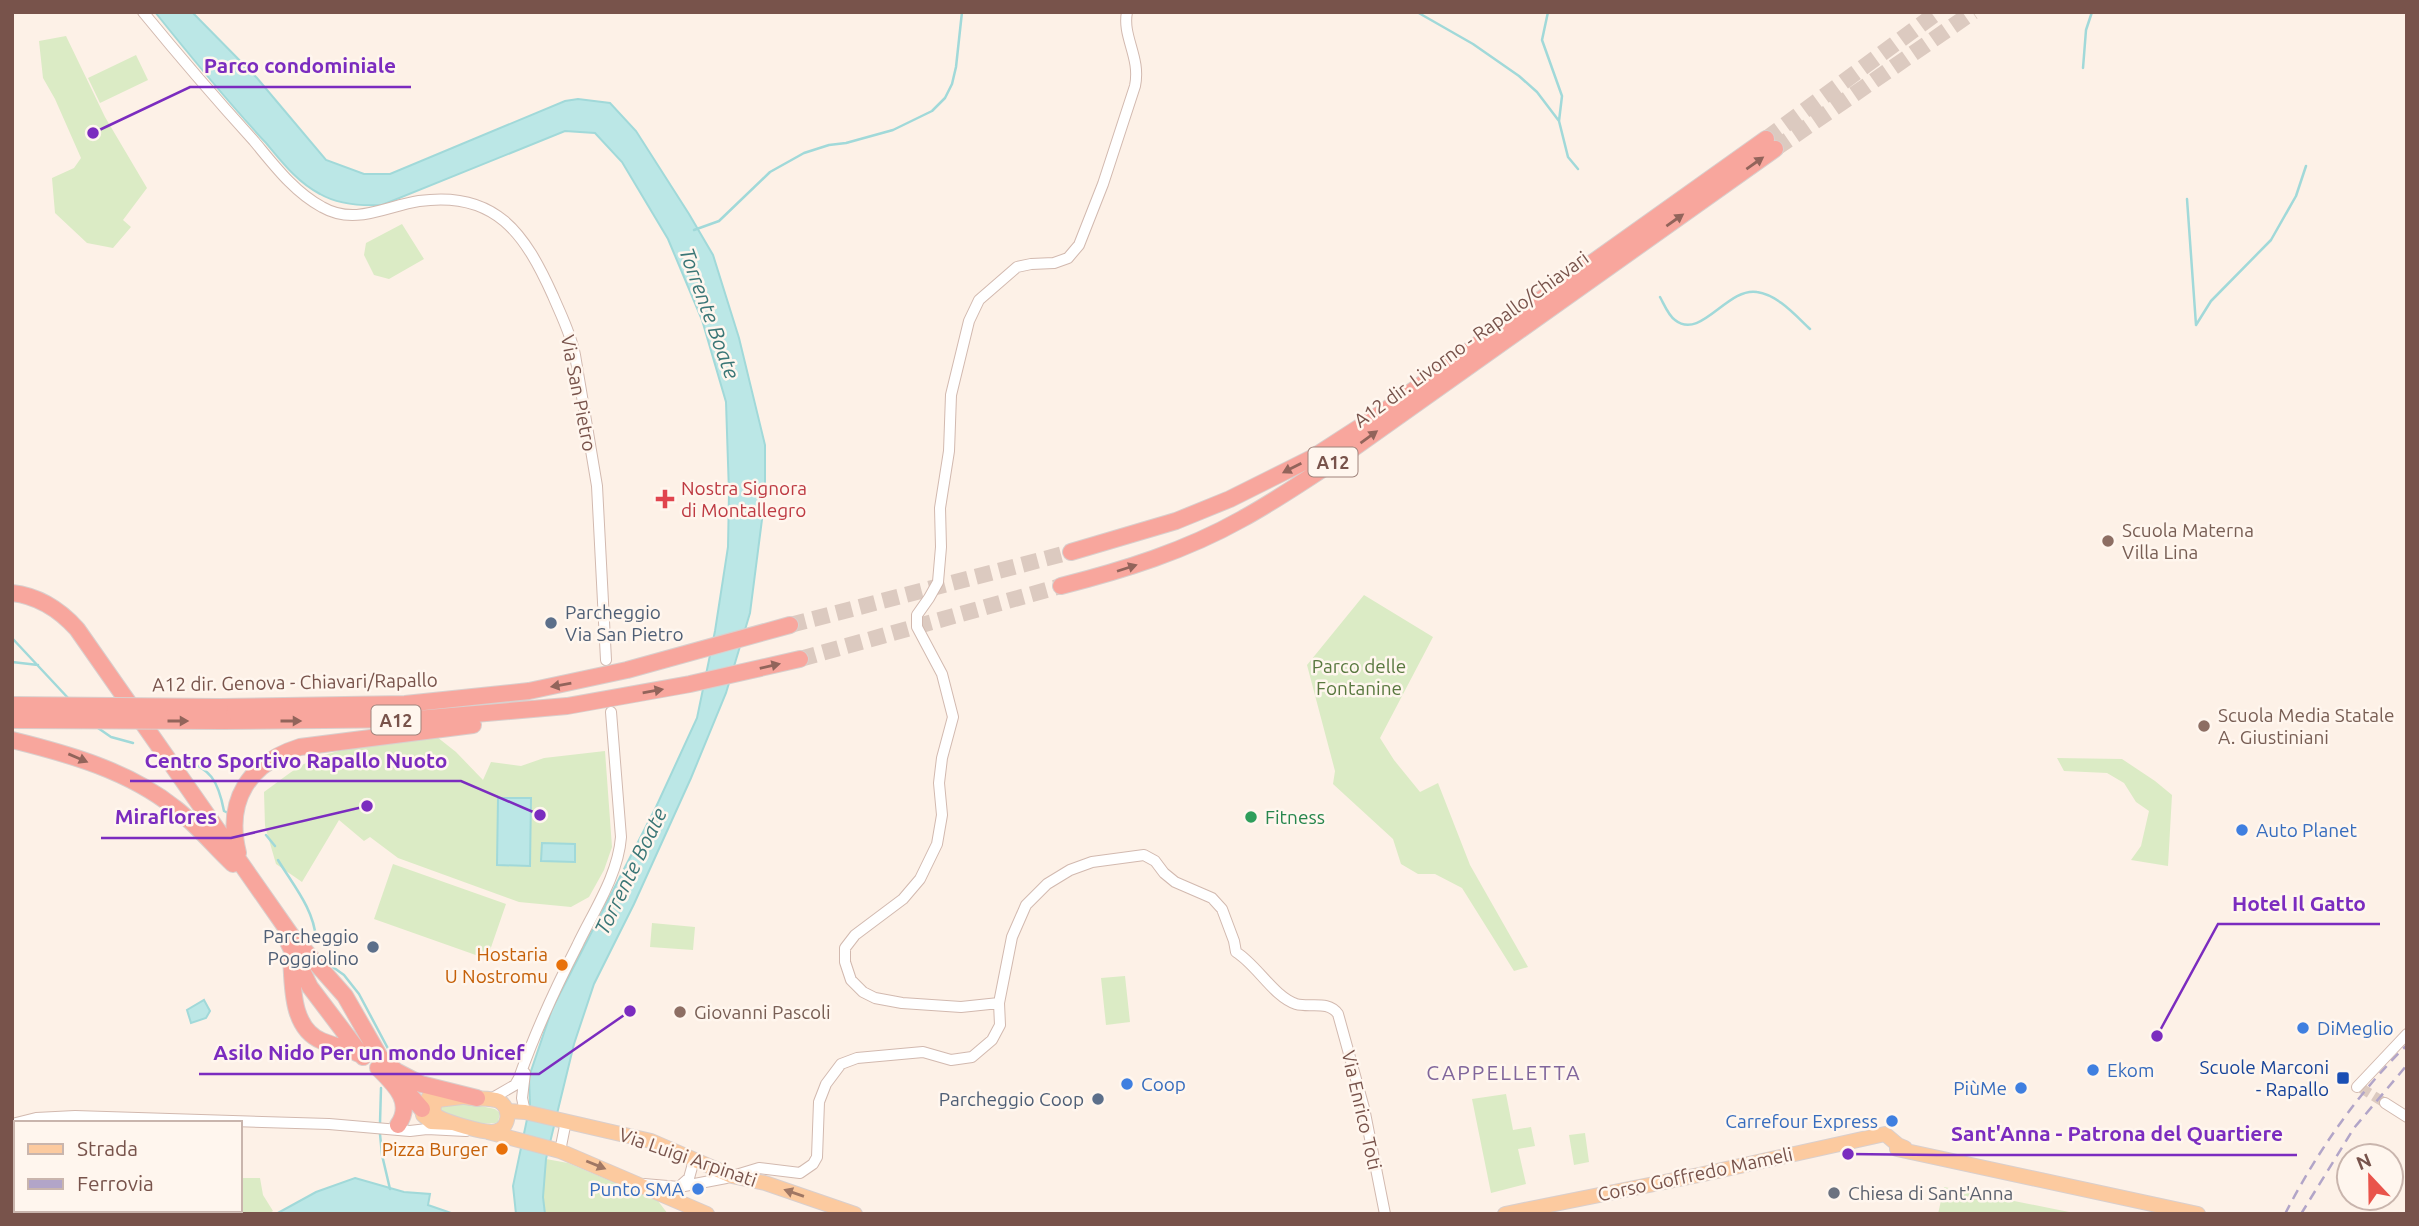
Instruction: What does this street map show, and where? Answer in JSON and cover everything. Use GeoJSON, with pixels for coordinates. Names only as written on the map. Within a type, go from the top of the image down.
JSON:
{"type":"FeatureCollection","features":[{"type":"Feature","properties":{"kind":"highway","name":"A12"},"geometry":{"type":"LineString","coordinates":[[1071,552],[1176,521],[1230,499],[1312,458],[1575,283],[1770,144]]}},
{"type":"Feature","properties":{"kind":"highway","name":"A12 dir. Livorno - Rapallo/Chiavari"},"geometry":{"type":"LineString","coordinates":[[1061,586],[1125,569],[1182,548],[1240,520],[1351,450],[1575,283]]}},
{"type":"Feature","properties":{"kind":"highway"},"geometry":{"type":"LineString","coordinates":[[12,596],[40,605],[66,624],[220,841],[291,935],[345,996],[376,1061],[422,1109]]}},
{"type":"Feature","properties":{"kind":"highway","name":"A12 dir. Genova - Chiavari/Rapallo"},"geometry":{"type":"LineString","coordinates":[[12,705],[222,714],[405,704],[529,691],[606,675],[790,625]]}},
{"type":"Feature","properties":{"kind":"highway","name":"A12"},"geometry":{"type":"LineString","coordinates":[[12,720],[222,714],[416,719],[568,706],[691,684],[800,659]]}},
{"type":"Feature","properties":{"kind":"highway"},"geometry":{"type":"LineString","coordinates":[[237,863],[234,816],[249,778],[266,762],[284,752],[300,747],[545,713],[568,706]]}},
{"type":"Feature","properties":{"kind":"highway"},"geometry":{"type":"LineString","coordinates":[[12,740],[69,754],[143,786],[176,808],[237,863],[291,950],[400,1091],[405,1111],[387,1127]]}},
{"type":"Feature","properties":{"kind":"highway"},"geometry":{"type":"LineString","coordinates":[[291,950],[297,1011],[312,1035],[376,1061],[421,1084],[476,1098]]}},
{"type":"Feature","properties":{"kind":"main road"},"geometry":{"type":"LineString","coordinates":[[452,1123],[431,1122],[423,1115],[422,1109],[429,1097],[436,1095],[499,1101],[507,1111],[507,1119],[503,1127],[494,1132],[486,1132]]}},
{"type":"Feature","properties":{"kind":"main road"},"geometry":{"type":"LineString","coordinates":[[476,1098],[442,1098],[434,1104],[433,1111],[452,1123],[556,1149],[707,1214]]}},
{"type":"Feature","properties":{"kind":"main road","name":"Via Luigi Arpinati"},"geometry":{"type":"LineString","coordinates":[[507,1111],[525,1112],[651,1141],[732,1177],[765,1184],[855,1214]]}},
{"type":"Feature","properties":{"kind":"main road","name":"Corso Goffredo Mameli"},"geometry":{"type":"LineString","coordinates":[[1505,1214],[1885,1134],[1908,1150]]}},
{"type":"Feature","properties":{"kind":"main road"},"geometry":{"type":"LineString","coordinates":[[1862,1140],[2198,1214]]}},
{"type":"Feature","properties":{"kind":"street","name":"Via San Pietro"},"geometry":{"type":"LineString","coordinates":[[143,12],[292,185],[323,208],[342,214],[367,216],[420,201],[460,201],[489,210],[517,231],[536,259],[572,339],[597,486],[606,660]]}},
{"type":"Feature","properties":{"kind":"street"},"geometry":{"type":"LineString","coordinates":[[639,1183],[679,1187],[732,1177],[759,1168],[800,1173],[813,1164],[819,1152],[819,1101],[826,1084],[841,1065],[857,1058],[923,1052],[951,1060],[972,1057],[992,1041],[1000,1026],[999,1003],[961,1007],[934,1006],[874,998],[851,980],[845,962],[845,948],[855,935],[903,899],[920,879],[937,844],[942,815],[939,783],[942,758],[953,717],[942,674],[917,627],[917,615],[937,582],[941,547],[940,508],[949,451],[951,396],[969,321],[979,300],[1017,267],[1054,263],[1068,258],[1079,245],[1104,184],[1138,74],[1128,34],[1127,12]]}},
{"type":"Feature","properties":{"kind":"street"},"geometry":{"type":"LineString","coordinates":[[476,1098],[515,1085],[519,1079],[549,1001],[609,881],[620,853],[611,712]]}},
{"type":"Feature","properties":{"kind":"street","name":"Via Enrico Toti"},"geometry":{"type":"LineString","coordinates":[[999,1003],[1012,937],[1026,905],[1047,884],[1070,870],[1092,862],[1144,855],[1155,861],[1175,882],[1212,898],[1222,909],[1236,952],[1249,961],[1285,999],[1296,1004],[1327,1005],[1334,1008],[1340,1020],[1364,1108],[1385,1214]]}},
{"type":"Feature","properties":{"kind":"street"},"geometry":{"type":"LineString","coordinates":[[2357,1087],[2407,1034]]}},
{"type":"Feature","properties":{"kind":"street"},"geometry":{"type":"LineString","coordinates":[[525,1112],[522,1098],[528,1052]]}},
{"type":"Feature","properties":{"kind":"street"},"geometry":{"type":"LineString","coordinates":[[507,1111],[515,1101],[524,1080]]}},
{"type":"Feature","properties":{"kind":"street"},"geometry":{"type":"LineString","coordinates":[[2385,1103],[2407,1117]]}},
{"type":"Feature","properties":{"kind":"street"},"geometry":{"type":"LineString","coordinates":[[387,1127],[410,1120],[422,1109]]}},
{"type":"Feature","properties":{"kind":"street"},"geometry":{"type":"LineString","coordinates":[[24,1121],[75,1116],[234,1121]]}},
{"type":"Feature","properties":{"kind":"street"},"geometry":{"type":"LineString","coordinates":[[556,1149],[563,1120]]}},
{"type":"Feature","properties":{"kind":"street"},"geometry":{"type":"LineString","coordinates":[[242,1121],[387,1127],[410,1131],[426,1129],[486,1132]]}},
{"type":"Feature","properties":{"kind":"street"},"geometry":{"type":"LineString","coordinates":[[679,1187],[689,1178],[694,1160]]}},
{"type":"Feature","properties":{"kind":"green space"},"geometry":{"type":"Polygon","coordinates":[[[66,36],[105,117],[147,188],[123,220],[131,227],[113,248],[87,243],[55,213],[52,178],[74,168],[81,158],[43,78],[39,41],[66,36]]]}},
{"type":"Feature","properties":{"kind":"green space"},"geometry":{"type":"Polygon","coordinates":[[[136,55],[148,80],[100,103],[88,78],[136,55]]]}},
{"type":"Feature","properties":{"kind":"green space"},"geometry":{"type":"Polygon","coordinates":[[[402,224],[424,259],[389,279],[374,275],[364,255],[366,243],[402,224]]]}},
{"type":"Feature","properties":{"kind":"green space","name":"Parco delle Fontanine"},"geometry":{"type":"Polygon","coordinates":[[[1364,595],[1433,637],[1380,738],[1420,792],[1438,783],[1470,865],[1528,967],[1514,971],[1462,888],[1435,874],[1418,874],[1401,864],[1393,839],[1333,784],[1335,771],[1307,665],[1364,595]]]}},
{"type":"Feature","properties":{"kind":"green space"},"geometry":{"type":"Polygon","coordinates":[[[437,737],[483,780],[491,762],[521,766],[544,758],[605,751],[612,847],[604,870],[589,897],[571,907],[519,902],[398,858],[370,837],[364,841],[339,820],[302,882],[276,864],[265,826],[264,792],[300,766],[324,755],[366,746],[437,737]]]}},
{"type":"Feature","properties":{"kind":"green space"},"geometry":{"type":"Polygon","coordinates":[[[2057,758],[2122,759],[2172,795],[2168,866],[2131,860],[2141,846],[2149,811],[2136,802],[2124,783],[2107,773],[2064,771],[2057,758]]]}},
{"type":"Feature","properties":{"kind":"green space"},"geometry":{"type":"Polygon","coordinates":[[[393,864],[506,904],[487,959],[374,919],[393,864]]]}},
{"type":"Feature","properties":{"kind":"green space"},"geometry":{"type":"Polygon","coordinates":[[[652,923],[695,927],[693,950],[650,947],[652,923]]]}},
{"type":"Feature","properties":{"kind":"green space"},"geometry":{"type":"Polygon","coordinates":[[[1125,976],[1130,1022],[1106,1025],[1101,978],[1125,976]]]}},
{"type":"Feature","properties":{"kind":"green space"},"geometry":{"type":"Polygon","coordinates":[[[1506,1094],[1513,1130],[1531,1127],[1535,1146],[1518,1149],[1526,1184],[1491,1193],[1472,1099],[1506,1094]]]}},
{"type":"Feature","properties":{"kind":"green space"},"geometry":{"type":"Polygon","coordinates":[[[452,1100],[495,1109],[500,1113],[498,1122],[468,1121],[439,1111],[441,1102],[452,1100]]]}},
{"type":"Feature","properties":{"kind":"green space"},"geometry":{"type":"Polygon","coordinates":[[[1585,1133],[1589,1162],[1574,1165],[1569,1135],[1585,1133]]]}},
{"type":"Feature","properties":{"kind":"green space"},"geometry":{"type":"Polygon","coordinates":[[[546,1159],[568,1163],[658,1201],[668,1214],[545,1214],[543,1197],[546,1159]]]}},
{"type":"Feature","properties":{"kind":"green space"},"geometry":{"type":"Polygon","coordinates":[[[242,1178],[260,1178],[263,1195],[273,1211],[268,1214],[12,1214],[12,1190],[14,1212],[242,1212],[242,1178]]]}},
{"type":"Feature","properties":{"kind":"green space"},"geometry":{"type":"Polygon","coordinates":[[[1944,1187],[2079,1214],[1938,1214],[1944,1187]]]}},
{"type":"Feature","properties":{"kind":"water","name":"Torrente Boate"},"geometry":{"type":"Polygon","coordinates":[[[155,12],[192,12],[257,78],[326,160],[364,174],[390,174],[565,101],[578,99],[610,103],[636,131],[713,255],[739,338],[765,445],[765,496],[750,613],[726,693],[691,778],[634,904],[594,984],[574,1044],[546,1159],[543,1197],[545,1214],[516,1214],[513,1186],[530,1105],[529,1077],[552,1009],[656,807],[697,718],[715,631],[728,547],[726,402],[702,320],[668,239],[622,162],[595,133],[565,131],[382,205],[342,203],[312,189],[290,171],[155,12]]]}},
{"type":"Feature","properties":{"kind":"water"},"geometry":{"type":"Polygon","coordinates":[[[498,798],[531,798],[530,866],[497,865],[498,798]]]}},
{"type":"Feature","properties":{"kind":"water"},"geometry":{"type":"Polygon","coordinates":[[[542,843],[575,844],[575,862],[541,861],[542,843]]]}},
{"type":"Feature","properties":{"kind":"water"},"geometry":{"type":"Polygon","coordinates":[[[204,1000],[210,1011],[206,1018],[191,1023],[187,1010],[204,1000]]]}},
{"type":"Feature","properties":{"kind":"water"},"geometry":{"type":"Polygon","coordinates":[[[355,1178],[404,1192],[430,1194],[428,1205],[454,1214],[276,1214],[316,1192],[355,1178]]]}},
{"type":"Feature","properties":{"kind":"waterway"},"geometry":{"type":"LineString","coordinates":[[694,230],[719,221],[770,172],[804,153],[893,130],[932,111],[945,98],[952,84],[962,12]]}},
{"type":"Feature","properties":{"kind":"waterway"},"geometry":{"type":"LineString","coordinates":[[1417,12],[1473,44],[1519,76],[1537,92],[1559,121]]}},
{"type":"Feature","properties":{"kind":"waterway"},"geometry":{"type":"LineString","coordinates":[[1548,12],[1542,40],[1562,96],[1559,121],[1568,157],[1578,169]]}},
{"type":"Feature","properties":{"kind":"waterway"},"geometry":{"type":"LineString","coordinates":[[2083,68],[2086,30],[2092,12]]}},
{"type":"Feature","properties":{"kind":"waterway"},"geometry":{"type":"LineString","coordinates":[[2196,325],[2211,301],[2271,240],[2296,196],[2306,166]]}},
{"type":"Feature","properties":{"kind":"waterway"},"geometry":{"type":"LineString","coordinates":[[2187,199],[2196,325]]}},
{"type":"Feature","properties":{"kind":"waterway"},"geometry":{"type":"LineString","coordinates":[[1660,297],[1673,318],[1685,325],[1704,319],[1735,297],[1757,292],[1779,301],[1810,329]]}},
{"type":"Feature","properties":{"kind":"waterway"},"geometry":{"type":"LineString","coordinates":[[12,638],[69,699]]}},
{"type":"Feature","properties":{"kind":"waterway"},"geometry":{"type":"LineString","coordinates":[[12,662],[38,665]]}},
{"type":"Feature","properties":{"kind":"waterway"},"geometry":{"type":"LineString","coordinates":[[98,728],[111,737],[133,743]]}},
{"type":"Feature","properties":{"kind":"waterway"},"geometry":{"type":"LineString","coordinates":[[181,758],[200,767],[212,777],[224,811],[228,813]]}},
{"type":"Feature","properties":{"kind":"waterway"},"geometry":{"type":"LineString","coordinates":[[266,835],[275,846]]}},
{"type":"Feature","properties":{"kind":"waterway"},"geometry":{"type":"LineString","coordinates":[[278,860],[307,907],[316,939]]}},
{"type":"Feature","properties":{"kind":"waterway"},"geometry":{"type":"LineString","coordinates":[[323,960],[344,975],[359,994],[393,1058]]}},
{"type":"Feature","properties":{"kind":"waterway"},"geometry":{"type":"LineString","coordinates":[[380,1123],[381,1088]]}},
{"type":"Feature","properties":{"kind":"waterway"},"geometry":{"type":"LineString","coordinates":[[380,1134],[390,1189]]}},
{"type":"Feature","properties":{"kind":"tunnel"},"geometry":{"type":"LineString","coordinates":[[1766,139],[1938,12]]}},
{"type":"Feature","properties":{"kind":"tunnel"},"geometry":{"type":"LineString","coordinates":[[1775,149],[1973,12]]}},
{"type":"Feature","properties":{"kind":"tunnel"},"geometry":{"type":"LineString","coordinates":[[790,625],[1071,552]]}},
{"type":"Feature","properties":{"kind":"tunnel"},"geometry":{"type":"LineString","coordinates":[[800,659],[1061,586]]}},
{"type":"Feature","properties":{"kind":"tunnel"},"geometry":{"type":"LineString","coordinates":[[2361,1088],[2385,1103]]}},
{"type":"Feature","properties":{"kind":"railway"},"geometry":{"type":"LineString","coordinates":[[2285,1214],[2339,1125],[2371,1083],[2407,1045]]}},
{"type":"Feature","properties":{"kind":"railway"},"geometry":{"type":"LineString","coordinates":[[2301,1214],[2354,1128],[2407,1065]]}},
{"type":"Feature","properties":{"kind":"place","name":"Parco condominiale"},"geometry":{"type":"Point","coordinates":[93,133]}},
{"type":"Feature","properties":{"kind":"place","name":"Nostra Signora di Montallegro"},"geometry":{"type":"Point","coordinates":[665,499]}},
{"type":"Feature","properties":{"kind":"place","name":"Scuola Materna Villa Lina"},"geometry":{"type":"Point","coordinates":[2108,541]}},
{"type":"Feature","properties":{"kind":"place","name":"Parcheggio Via San Pietro"},"geometry":{"type":"Point","coordinates":[551,623]}},
{"type":"Feature","properties":{"kind":"place","name":"Scuola Media Statale A. Giustiniani"},"geometry":{"type":"Point","coordinates":[2204,726]}},
{"type":"Feature","properties":{"kind":"place","name":"Miraflores"},"geometry":{"type":"Point","coordinates":[367,806]}},
{"type":"Feature","properties":{"kind":"place","name":"Centro Sportivo Rapallo Nuoto"},"geometry":{"type":"Point","coordinates":[540,815]}},
{"type":"Feature","properties":{"kind":"place","name":"Fitness"},"geometry":{"type":"Point","coordinates":[1251,817]}},
{"type":"Feature","properties":{"kind":"place","name":"Auto Planet"},"geometry":{"type":"Point","coordinates":[2242,830]}},
{"type":"Feature","properties":{"kind":"place","name":"Parcheggio Poggiolino"},"geometry":{"type":"Point","coordinates":[373,947]}},
{"type":"Feature","properties":{"kind":"place","name":"Hostaria U Nostromu"},"geometry":{"type":"Point","coordinates":[562,965]}},
{"type":"Feature","properties":{"kind":"place","name":"Asilo Nido Per un mondo Unicef"},"geometry":{"type":"Point","coordinates":[630,1011]}},
{"type":"Feature","properties":{"kind":"place","name":"Giovanni Pascoli"},"geometry":{"type":"Point","coordinates":[680,1012]}},
{"type":"Feature","properties":{"kind":"place","name":"DiMeglio"},"geometry":{"type":"Point","coordinates":[2303,1028]}},
{"type":"Feature","properties":{"kind":"place","name":"Hotel Il Gatto"},"geometry":{"type":"Point","coordinates":[2157,1036]}},
{"type":"Feature","properties":{"kind":"place","name":"Ekom"},"geometry":{"type":"Point","coordinates":[2093,1070]}},
{"type":"Feature","properties":{"kind":"place","name":"Scuole Marconi - Rapallo"},"geometry":{"type":"Point","coordinates":[2343,1078]}},
{"type":"Feature","properties":{"kind":"place","name":"Coop"},"geometry":{"type":"Point","coordinates":[1127,1084]}},
{"type":"Feature","properties":{"kind":"place","name":"PiùMe"},"geometry":{"type":"Point","coordinates":[2021,1088]}},
{"type":"Feature","properties":{"kind":"place","name":"Parcheggio Coop"},"geometry":{"type":"Point","coordinates":[1098,1099]}},
{"type":"Feature","properties":{"kind":"place","name":"Carrefour Express"},"geometry":{"type":"Point","coordinates":[1892,1121]}},
{"type":"Feature","properties":{"kind":"place","name":"Pizza Burger"},"geometry":{"type":"Point","coordinates":[502,1149]}},
{"type":"Feature","properties":{"kind":"place","name":"Sant'Anna - Patrona del Quartiere"},"geometry":{"type":"Point","coordinates":[1848,1154]}},
{"type":"Feature","properties":{"kind":"place","name":"Punto SMA"},"geometry":{"type":"Point","coordinates":[698,1189]}},
{"type":"Feature","properties":{"kind":"place","name":"Chiesa di Sant'Anna"},"geometry":{"type":"Point","coordinates":[1834,1193]}},
{"type":"Feature","properties":{"kind":"district","name":"CAPPELLETTA"},"geometry":{"type":"Point","coordinates":[1504,1072]}}]}
